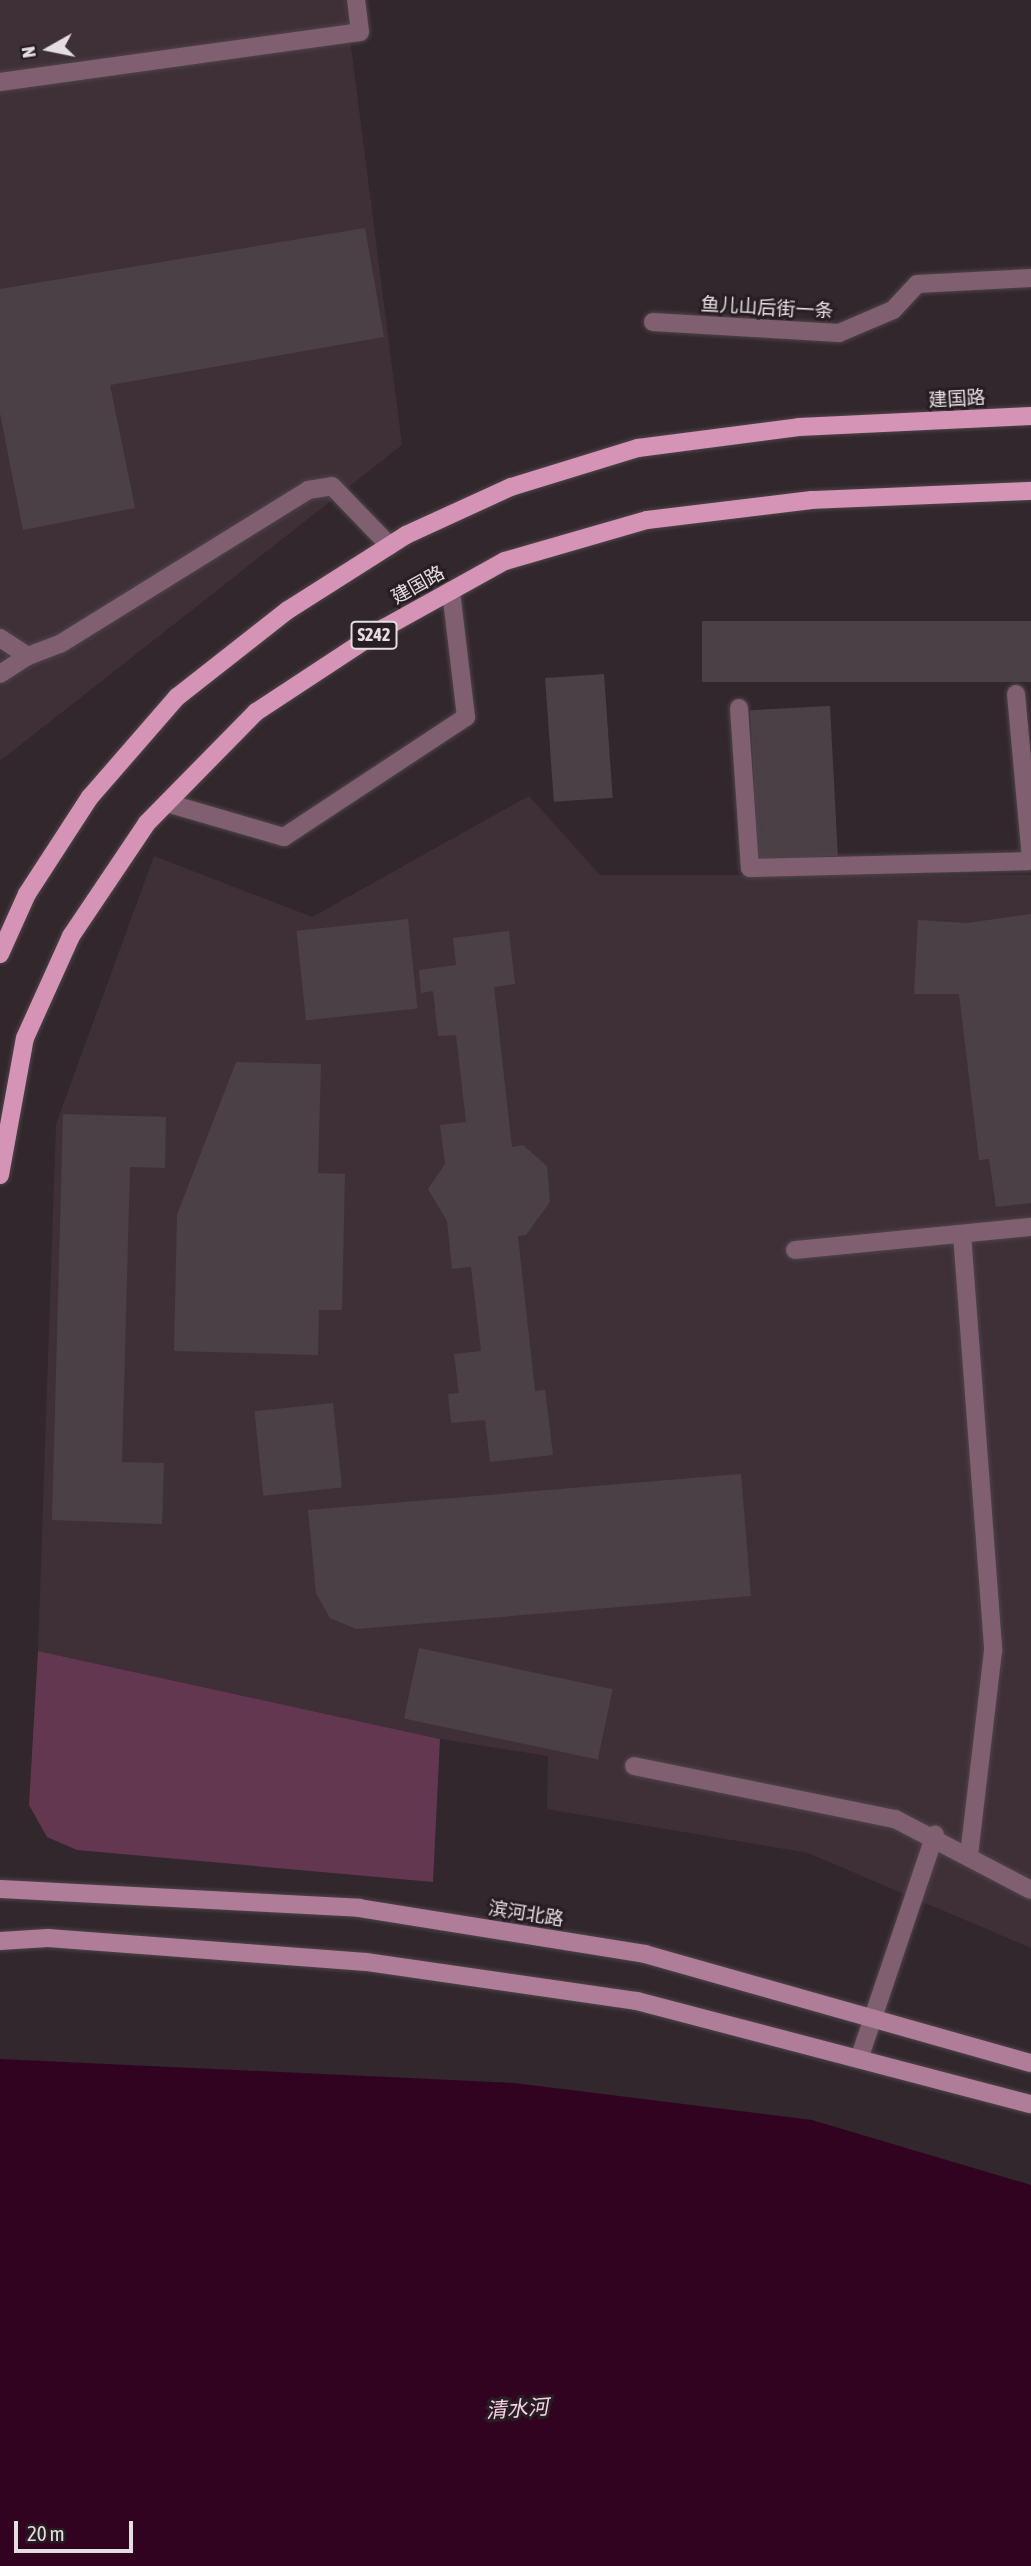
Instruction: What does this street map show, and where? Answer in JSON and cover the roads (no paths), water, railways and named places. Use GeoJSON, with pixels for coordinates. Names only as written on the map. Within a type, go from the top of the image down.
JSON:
{"type":"FeatureCollection","features":[{"type":"Feature","properties":{"kind":"main road","name":"建国路"},"geometry":{"type":"LineString","coordinates":[[0,954],[27,894],[90,797],[177,697],[288,610],[390,546],[511,487],[638,449],[799,426],[1031,416]]}},
{"type":"Feature","properties":{"kind":"main road","name":"建国路"},"geometry":{"type":"LineString","coordinates":[[0,1175],[25,1038],[71,936],[167,803],[257,712],[451,591],[505,561],[647,520],[812,500],[1031,491]]}},
{"type":"Feature","properties":{"kind":"main road","name":"滨河北路"},"geometry":{"type":"LineString","coordinates":[[0,1889],[359,1908],[645,1954],[873,2016],[1031,2063]]}},
{"type":"Feature","properties":{"kind":"main road"},"geometry":{"type":"LineString","coordinates":[[0,1941],[48,1938],[366,1962],[637,2001],[1031,2104]]}},
{"type":"Feature","properties":{"kind":"street"},"geometry":{"type":"LineString","coordinates":[[0,82],[360,32],[356,0]]}},
{"type":"Feature","properties":{"kind":"street","name":"鱼儿山后街一条"},"geometry":{"type":"LineString","coordinates":[[653,322],[839,333],[893,310],[917,284],[1031,278]]}},
{"type":"Feature","properties":{"kind":"street"},"geometry":{"type":"LineString","coordinates":[[0,674],[27,656],[60,644],[308,490],[332,486],[390,546]]}},
{"type":"Feature","properties":{"kind":"street"},"geometry":{"type":"LineString","coordinates":[[167,803],[284,837],[466,717],[451,591]]}},
{"type":"Feature","properties":{"kind":"street"},"geometry":{"type":"LineString","coordinates":[[0,638],[27,656]]}},
{"type":"Feature","properties":{"kind":"street"},"geometry":{"type":"LineString","coordinates":[[739,708],[750,868],[1029,861],[1016,694]]}},
{"type":"Feature","properties":{"kind":"street"},"geometry":{"type":"LineString","coordinates":[[795,1250],[1031,1227]]}},
{"type":"Feature","properties":{"kind":"street"},"geometry":{"type":"LineString","coordinates":[[962,1234],[993,1651],[969,1854]]}},
{"type":"Feature","properties":{"kind":"street"},"geometry":{"type":"LineString","coordinates":[[634,1766],[835,1803],[934,1834],[1031,1890]]}},
{"type":"Feature","properties":{"kind":"street"},"geometry":{"type":"LineString","coordinates":[[859,2059],[934,1834]]}},
{"type":"Feature","properties":{"kind":"water","name":"清水河"},"geometry":{"type":"Polygon","coordinates":[[[0,2059],[514,2083],[812,2120],[1031,2185],[1031,2566],[0,2566],[0,2059]]]}}]}
